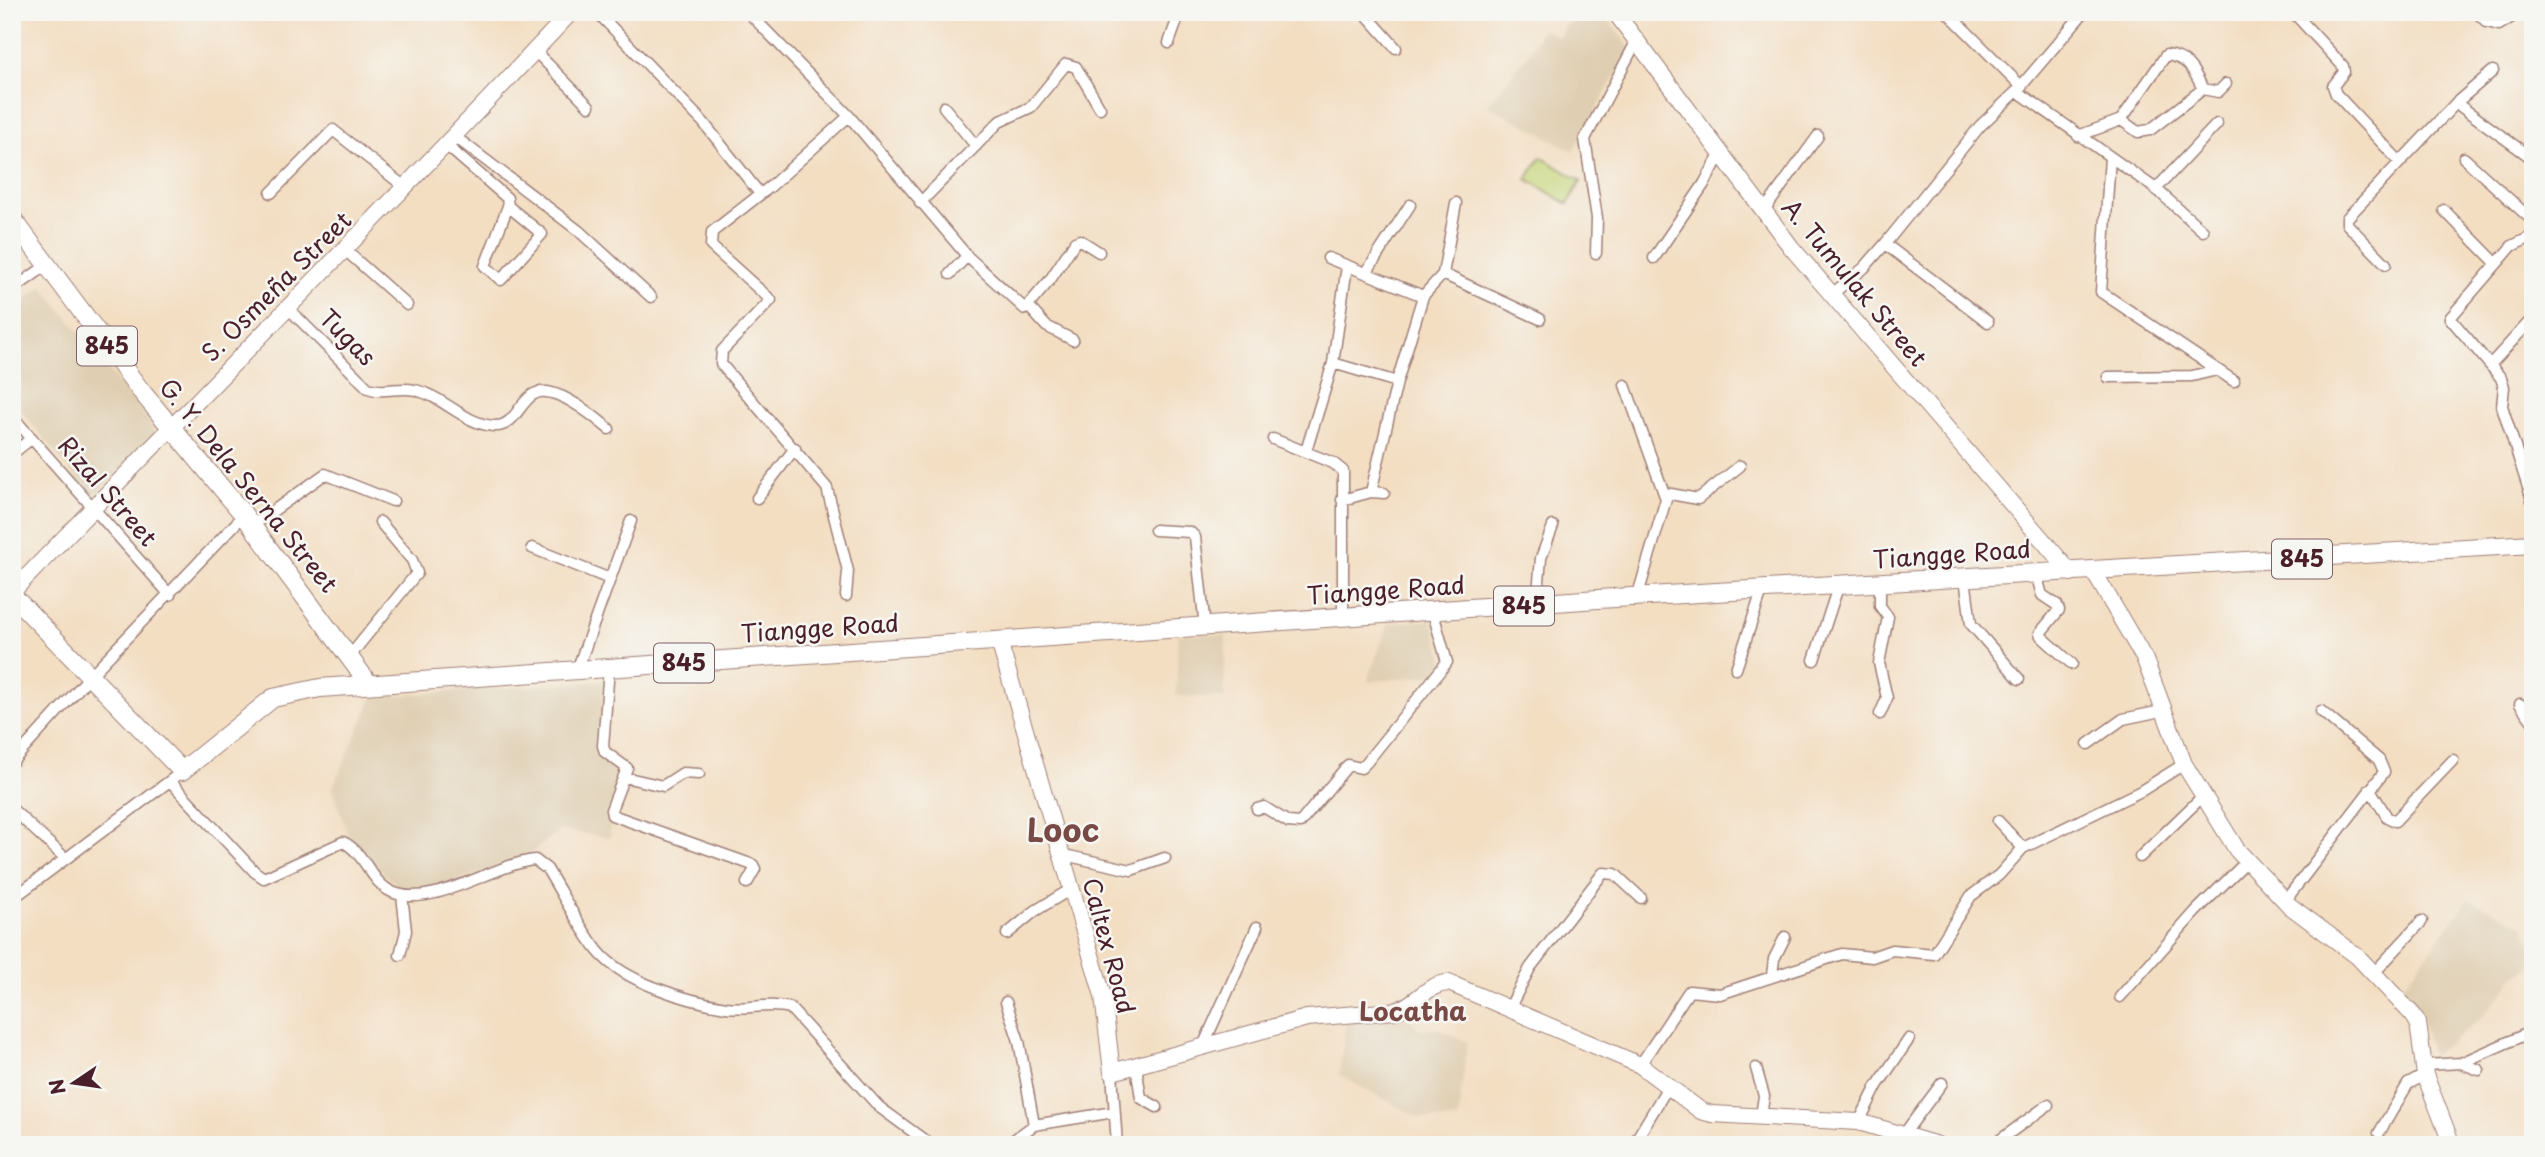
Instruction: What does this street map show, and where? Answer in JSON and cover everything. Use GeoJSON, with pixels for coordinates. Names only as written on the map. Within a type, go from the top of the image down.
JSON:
{"type":"FeatureCollection","features":[{"type":"Feature","properties":{"kind":"main road","name":"G. Y. Dela Serna Street"},"geometry":{"type":"LineString","coordinates":[[12,218],[141,391],[248,521],[369,684]]}},
{"type":"Feature","properties":{"kind":"main road","name":"Tiangge Road"},"geometry":{"type":"LineString","coordinates":[[176,776],[273,698],[320,688],[1637,598],[2533,544]]}},
{"type":"Feature","properties":{"kind":"main road"},"geometry":{"type":"LineString","coordinates":[[12,593],[92,674],[176,776]]}},
{"type":"Feature","properties":{"kind":"street","name":"S. Osmeña Street"},"geometry":{"type":"LineString","coordinates":[[12,593],[170,425],[406,188],[571,12]]}},
{"type":"Feature","properties":{"kind":"street"},"geometry":{"type":"LineString","coordinates":[[597,12],[703,122],[760,194]]}},
{"type":"Feature","properties":{"kind":"street"},"geometry":{"type":"LineString","coordinates":[[748,12],[849,116],[967,256],[1025,309],[1075,242],[1080,240],[1099,252]]}},
{"type":"Feature","properties":{"kind":"street"},"geometry":{"type":"LineString","coordinates":[[1169,43],[1180,12]]}},
{"type":"Feature","properties":{"kind":"street"},"geometry":{"type":"LineString","coordinates":[[1364,12],[1396,48]]}},
{"type":"Feature","properties":{"kind":"street","name":"A. Tumulak Street"},"geometry":{"type":"LineString","coordinates":[[1615,12],[1763,212],[2071,573]]}},
{"type":"Feature","properties":{"kind":"street"},"geometry":{"type":"LineString","coordinates":[[1947,12],[2019,88],[2078,136],[2157,189],[2203,231]]}},
{"type":"Feature","properties":{"kind":"street"},"geometry":{"type":"LineString","coordinates":[[1832,294],[1864,268],[1980,126],[2019,88],[2084,12]]}},
{"type":"Feature","properties":{"kind":"street"},"geometry":{"type":"LineString","coordinates":[[2293,12],[2343,66],[2344,72],[2333,86],[2336,94],[2399,161]]}},
{"type":"Feature","properties":{"kind":"street"},"geometry":{"type":"LineString","coordinates":[[2476,12],[2487,22],[2499,25],[2520,12]]}},
{"type":"Feature","properties":{"kind":"street"},"geometry":{"type":"LineString","coordinates":[[1596,253],[1597,218],[1586,139],[1636,42]]}},
{"type":"Feature","properties":{"kind":"street"},"geometry":{"type":"LineString","coordinates":[[535,51],[589,106]]}},
{"type":"Feature","properties":{"kind":"street"},"geometry":{"type":"LineString","coordinates":[[2078,136],[2121,120],[2166,55],[2177,56],[2192,67],[2203,89]]}},
{"type":"Feature","properties":{"kind":"street"},"geometry":{"type":"LineString","coordinates":[[920,203],[999,122],[1031,107],[1066,64],[1076,66],[1100,108]]}},
{"type":"Feature","properties":{"kind":"street"},"geometry":{"type":"LineString","coordinates":[[2386,264],[2347,224],[2347,218],[2456,103],[2493,71]]}},
{"type":"Feature","properties":{"kind":"street"},"geometry":{"type":"LineString","coordinates":[[2121,120],[2138,132],[2150,130],[2203,89],[2218,92],[2227,83]]}},
{"type":"Feature","properties":{"kind":"street"},"geometry":{"type":"LineString","coordinates":[[2456,103],[2533,159]]}},
{"type":"Feature","properties":{"kind":"street"},"geometry":{"type":"LineString","coordinates":[[944,107],[976,146]]}},
{"type":"Feature","properties":{"kind":"street"},"geometry":{"type":"LineString","coordinates":[[846,596],[848,571],[832,501],[820,477],[721,364],[722,351],[771,300],[711,247],[709,239],[712,232],[849,116]]}},
{"type":"Feature","properties":{"kind":"street"},"geometry":{"type":"LineString","coordinates":[[2157,189],[2217,124]]}},
{"type":"Feature","properties":{"kind":"street"},"geometry":{"type":"LineString","coordinates":[[271,192],[332,130],[406,188]]}},
{"type":"Feature","properties":{"kind":"street"},"geometry":{"type":"LineString","coordinates":[[1763,212],[1818,136]]}},
{"type":"Feature","properties":{"kind":"street"},"geometry":{"type":"LineString","coordinates":[[450,141],[506,198],[508,206],[485,266],[501,280],[542,234],[508,206]]}},
{"type":"Feature","properties":{"kind":"street"},"geometry":{"type":"LineString","coordinates":[[450,141],[579,231],[651,297]]}},
{"type":"Feature","properties":{"kind":"street"},"geometry":{"type":"LineString","coordinates":[[1654,258],[1704,184],[1720,155]]}},
{"type":"Feature","properties":{"kind":"street"},"geometry":{"type":"LineString","coordinates":[[2110,158],[2101,292],[2234,381]]}},
{"type":"Feature","properties":{"kind":"street"},"geometry":{"type":"LineString","coordinates":[[2464,158],[2533,221]]}},
{"type":"Feature","properties":{"kind":"street"},"geometry":{"type":"LineString","coordinates":[[1371,492],[1397,383],[1423,296],[1443,274],[1456,203]]}},
{"type":"Feature","properties":{"kind":"street"},"geometry":{"type":"LineString","coordinates":[[1366,273],[1410,205]]}},
{"type":"Feature","properties":{"kind":"street"},"geometry":{"type":"LineString","coordinates":[[2444,210],[2496,263]]}},
{"type":"Feature","properties":{"kind":"street"},"geometry":{"type":"LineString","coordinates":[[2533,236],[2512,246],[2450,318],[2490,365],[2504,387],[2502,406],[2533,503]]}},
{"type":"Feature","properties":{"kind":"street"},"geometry":{"type":"LineString","coordinates":[[1885,244],[1988,321]]}},
{"type":"Feature","properties":{"kind":"street"},"geometry":{"type":"LineString","coordinates":[[345,250],[407,305]]}},
{"type":"Feature","properties":{"kind":"street"},"geometry":{"type":"LineString","coordinates":[[950,274],[967,256]]}},
{"type":"Feature","properties":{"kind":"street"},"geometry":{"type":"LineString","coordinates":[[1328,258],[1423,296]]}},
{"type":"Feature","properties":{"kind":"street"},"geometry":{"type":"LineString","coordinates":[[12,290],[47,265]]}},
{"type":"Feature","properties":{"kind":"street"},"geometry":{"type":"LineString","coordinates":[[1306,451],[1333,363],[1347,266]]}},
{"type":"Feature","properties":{"kind":"street"},"geometry":{"type":"LineString","coordinates":[[1443,274],[1541,319]]}},
{"type":"Feature","properties":{"kind":"street"},"geometry":{"type":"LineString","coordinates":[[1029,307],[1046,327],[1073,340]]}},
{"type":"Feature","properties":{"kind":"street","name":"Tugas"},"geometry":{"type":"LineString","coordinates":[[288,308],[368,388],[379,392],[415,390],[473,419],[496,427],[508,422],[532,394],[543,392],[579,404],[609,429]]}},
{"type":"Feature","properties":{"kind":"street"},"geometry":{"type":"LineString","coordinates":[[2490,365],[2533,318]]}},
{"type":"Feature","properties":{"kind":"street"},"geometry":{"type":"LineString","coordinates":[[1333,363],[1397,383]]}},
{"type":"Feature","properties":{"kind":"street"},"geometry":{"type":"LineString","coordinates":[[2108,377],[2192,376],[2217,370]]}},
{"type":"Feature","properties":{"kind":"street"},"geometry":{"type":"LineString","coordinates":[[1625,385],[1665,493],[1637,598]]}},
{"type":"Feature","properties":{"kind":"street","name":"Rizal Street"},"geometry":{"type":"LineString","coordinates":[[12,416],[170,595]]}},
{"type":"Feature","properties":{"kind":"street"},"geometry":{"type":"LineString","coordinates":[[12,454],[32,438]]}},
{"type":"Feature","properties":{"kind":"street"},"geometry":{"type":"LineString","coordinates":[[1273,439],[1341,467],[1343,618]]}},
{"type":"Feature","properties":{"kind":"street"},"geometry":{"type":"LineString","coordinates":[[757,498],[795,448]]}},
{"type":"Feature","properties":{"kind":"street"},"geometry":{"type":"LineString","coordinates":[[1665,493],[1698,499],[1740,466]]}},
{"type":"Feature","properties":{"kind":"street"},"geometry":{"type":"LineString","coordinates":[[12,762],[92,674],[248,521],[324,474],[393,501]]}},
{"type":"Feature","properties":{"kind":"street"},"geometry":{"type":"LineString","coordinates":[[1342,500],[1371,492],[1384,493]]}},
{"type":"Feature","properties":{"kind":"street"},"geometry":{"type":"LineString","coordinates":[[577,670],[631,521]]}},
{"type":"Feature","properties":{"kind":"street"},"geometry":{"type":"LineString","coordinates":[[350,656],[417,573],[412,560],[380,522]]}},
{"type":"Feature","properties":{"kind":"street"},"geometry":{"type":"LineString","coordinates":[[1537,605],[1541,558],[1553,526]]}},
{"type":"Feature","properties":{"kind":"street"},"geometry":{"type":"LineString","coordinates":[[1155,530],[1191,533],[1195,537],[1205,627]]}},
{"type":"Feature","properties":{"kind":"street"},"geometry":{"type":"LineString","coordinates":[[532,548],[610,579]]}},
{"type":"Feature","properties":{"kind":"street"},"geometry":{"type":"LineString","coordinates":[[2094,572],[2146,660],[2183,764],[2247,861],[2285,901],[2374,973],[2418,1023],[2425,1070],[2452,1145]]}},
{"type":"Feature","properties":{"kind":"street"},"geometry":{"type":"LineString","coordinates":[[2036,574],[2042,595],[2057,605],[2059,610],[2040,633],[2041,636],[2072,664]]}},
{"type":"Feature","properties":{"kind":"street"},"geometry":{"type":"LineString","coordinates":[[1965,578],[1972,624],[2019,679]]}},
{"type":"Feature","properties":{"kind":"street"},"geometry":{"type":"LineString","coordinates":[[1880,584],[1880,606],[1888,617],[1879,663],[1887,698],[1880,714]]}},
{"type":"Feature","properties":{"kind":"street"},"geometry":{"type":"LineString","coordinates":[[1814,660],[1838,586]]}},
{"type":"Feature","properties":{"kind":"street"},"geometry":{"type":"LineString","coordinates":[[1735,669],[1762,591]]}},
{"type":"Feature","properties":{"kind":"street"},"geometry":{"type":"LineString","coordinates":[[1257,809],[1264,807],[1288,822],[1300,823],[1348,765],[1361,768],[1366,764],[1447,662],[1433,613]]}},
{"type":"Feature","properties":{"kind":"street","name":"Caltex Road"},"geometry":{"type":"LineString","coordinates":[[999,641],[1103,996],[1117,1145]]}},
{"type":"Feature","properties":{"kind":"street"},"geometry":{"type":"LineString","coordinates":[[609,668],[603,746],[605,752],[625,765],[624,777],[611,810],[612,815],[753,865],[755,869],[747,883]]}},
{"type":"Feature","properties":{"kind":"street"},"geometry":{"type":"LineString","coordinates":[[2520,704],[2533,722]]}},
{"type":"Feature","properties":{"kind":"street"},"geometry":{"type":"LineString","coordinates":[[2088,744],[2123,719],[2166,710]]}},
{"type":"Feature","properties":{"kind":"street"},"geometry":{"type":"LineString","coordinates":[[2285,901],[2384,772],[2379,760],[2321,711]]}},
{"type":"Feature","properties":{"kind":"street"},"geometry":{"type":"LineString","coordinates":[[2371,789],[2387,817],[2395,821],[2453,760]]}},
{"type":"Feature","properties":{"kind":"street"},"geometry":{"type":"LineString","coordinates":[[1640,1065],[1689,991],[1720,994],[1842,954],[1872,957],[1892,950],[1934,954],[1971,896],[1999,875],[2023,848],[2141,791],[2183,764]]}},
{"type":"Feature","properties":{"kind":"street"},"geometry":{"type":"LineString","coordinates":[[624,777],[663,786],[683,773],[699,774]]}},
{"type":"Feature","properties":{"kind":"street"},"geometry":{"type":"LineString","coordinates":[[12,899],[64,857],[176,776],[254,872],[264,878],[273,877],[343,842],[355,850],[387,889],[402,895],[448,889],[535,860],[547,869],[599,953],[617,966],[645,983],[681,997],[728,1007],[779,1005],[790,1008],[878,1107],[931,1145]]}},
{"type":"Feature","properties":{"kind":"street"},"geometry":{"type":"LineString","coordinates":[[2140,857],[2203,796]]}},
{"type":"Feature","properties":{"kind":"street"},"geometry":{"type":"LineString","coordinates":[[12,809],[64,857]]}},
{"type":"Feature","properties":{"kind":"street"},"geometry":{"type":"LineString","coordinates":[[1998,821],[2023,848]]}},
{"type":"Feature","properties":{"kind":"street"},"geometry":{"type":"LineString","coordinates":[[1060,854],[1131,870],[1165,858]]}},
{"type":"Feature","properties":{"kind":"street"},"geometry":{"type":"LineString","coordinates":[[2120,996],[2196,911],[2247,861]]}},
{"type":"Feature","properties":{"kind":"street"},"geometry":{"type":"LineString","coordinates":[[1509,1009],[1530,968],[1603,873],[1615,874],[1641,898]]}},
{"type":"Feature","properties":{"kind":"street"},"geometry":{"type":"LineString","coordinates":[[1007,934],[1035,911],[1071,889]]}},
{"type":"Feature","properties":{"kind":"street"},"geometry":{"type":"LineString","coordinates":[[400,955],[405,931],[402,895]]}},
{"type":"Feature","properties":{"kind":"street"},"geometry":{"type":"LineString","coordinates":[[2374,973],[2421,921]]}},
{"type":"Feature","properties":{"kind":"street"},"geometry":{"type":"LineString","coordinates":[[1203,1046],[1257,927]]}},
{"type":"Feature","properties":{"kind":"street"},"geometry":{"type":"LineString","coordinates":[[1772,975],[1774,959],[1785,937]]}},
{"type":"Feature","properties":{"kind":"street"},"geometry":{"type":"LineString","coordinates":[[1112,1072],[1307,1018],[1395,1012],[1406,1008],[1437,984],[1444,983],[1640,1065],[1701,1111],[1859,1122],[1937,1145]]}},
{"type":"Feature","properties":{"kind":"street"},"geometry":{"type":"LineString","coordinates":[[1006,1002],[1019,1041],[1034,1125]]}},
{"type":"Feature","properties":{"kind":"street"},"geometry":{"type":"LineString","coordinates":[[2379,1133],[2408,1084],[2425,1070],[2461,1063],[2533,1031]]}},
{"type":"Feature","properties":{"kind":"street"},"geometry":{"type":"LineString","coordinates":[[1859,1122],[1877,1086],[1909,1039]]}},
{"type":"Feature","properties":{"kind":"street"},"geometry":{"type":"LineString","coordinates":[[2461,1063],[2479,1070]]}},
{"type":"Feature","properties":{"kind":"street"},"geometry":{"type":"LineString","coordinates":[[1136,1066],[1141,1098],[1157,1107]]}},
{"type":"Feature","properties":{"kind":"street"},"geometry":{"type":"LineString","coordinates":[[1756,1068],[1764,1096],[1761,1116]]}},
{"type":"Feature","properties":{"kind":"street"},"geometry":{"type":"LineString","coordinates":[[1904,1134],[1942,1083]]}},
{"type":"Feature","properties":{"kind":"street"},"geometry":{"type":"LineString","coordinates":[[1633,1145],[1669,1085]]}},
{"type":"Feature","properties":{"kind":"street"},"geometry":{"type":"LineString","coordinates":[[1993,1145],[2048,1105]]}},
{"type":"Feature","properties":{"kind":"street"},"geometry":{"type":"LineString","coordinates":[[1007,1145],[1034,1125],[1114,1112]]}},
{"type":"Feature","properties":{"kind":"shaded area"},"geometry":{"type":"Polygon","coordinates":[[[1574,12],[1603,12],[1630,49],[1573,151],[1488,105],[1530,52],[1542,29],[1559,37],[1574,12]]]}},
{"type":"Feature","properties":{"kind":"shaded area"},"geometry":{"type":"Polygon","coordinates":[[[43,286],[158,433],[92,498],[12,399],[12,309],[43,286]]]}},
{"type":"Feature","properties":{"kind":"shaded area"},"geometry":{"type":"Polygon","coordinates":[[[1432,620],[1445,662],[1435,675],[1367,682],[1389,623],[1432,620]]]}},
{"type":"Feature","properties":{"kind":"shaded area"},"geometry":{"type":"Polygon","coordinates":[[[1178,634],[1226,635],[1224,698],[1176,696],[1178,634]]]}},
{"type":"Feature","properties":{"kind":"shaded area"},"geometry":{"type":"Polygon","coordinates":[[[604,681],[601,741],[626,769],[609,812],[611,838],[560,830],[531,853],[449,885],[403,891],[351,843],[332,789],[373,697],[604,681]]]}},
{"type":"Feature","properties":{"kind":"shaded area"},"geometry":{"type":"Polygon","coordinates":[[[2469,899],[2522,925],[2533,948],[2533,966],[2516,976],[2484,1016],[2432,1056],[2421,1018],[2400,990],[2469,899]]]}},
{"type":"Feature","properties":{"kind":"shaded area"},"geometry":{"type":"Polygon","coordinates":[[[1404,1013],[1419,1029],[1439,1029],[1467,1042],[1458,1120],[1419,1118],[1339,1075],[1346,1021],[1404,1013]]]}},
{"type":"Feature","properties":{"kind":"green space"},"geometry":{"type":"Polygon","coordinates":[[[1541,157],[1581,181],[1568,204],[1527,179],[1541,157]]]}},
{"type":"Feature","properties":{"kind":"district","name":"Looc"},"geometry":{"type":"Point","coordinates":[1063,831]}},
{"type":"Feature","properties":{"kind":"district","name":"Locatha"},"geometry":{"type":"Point","coordinates":[1413,1012]}}]}
